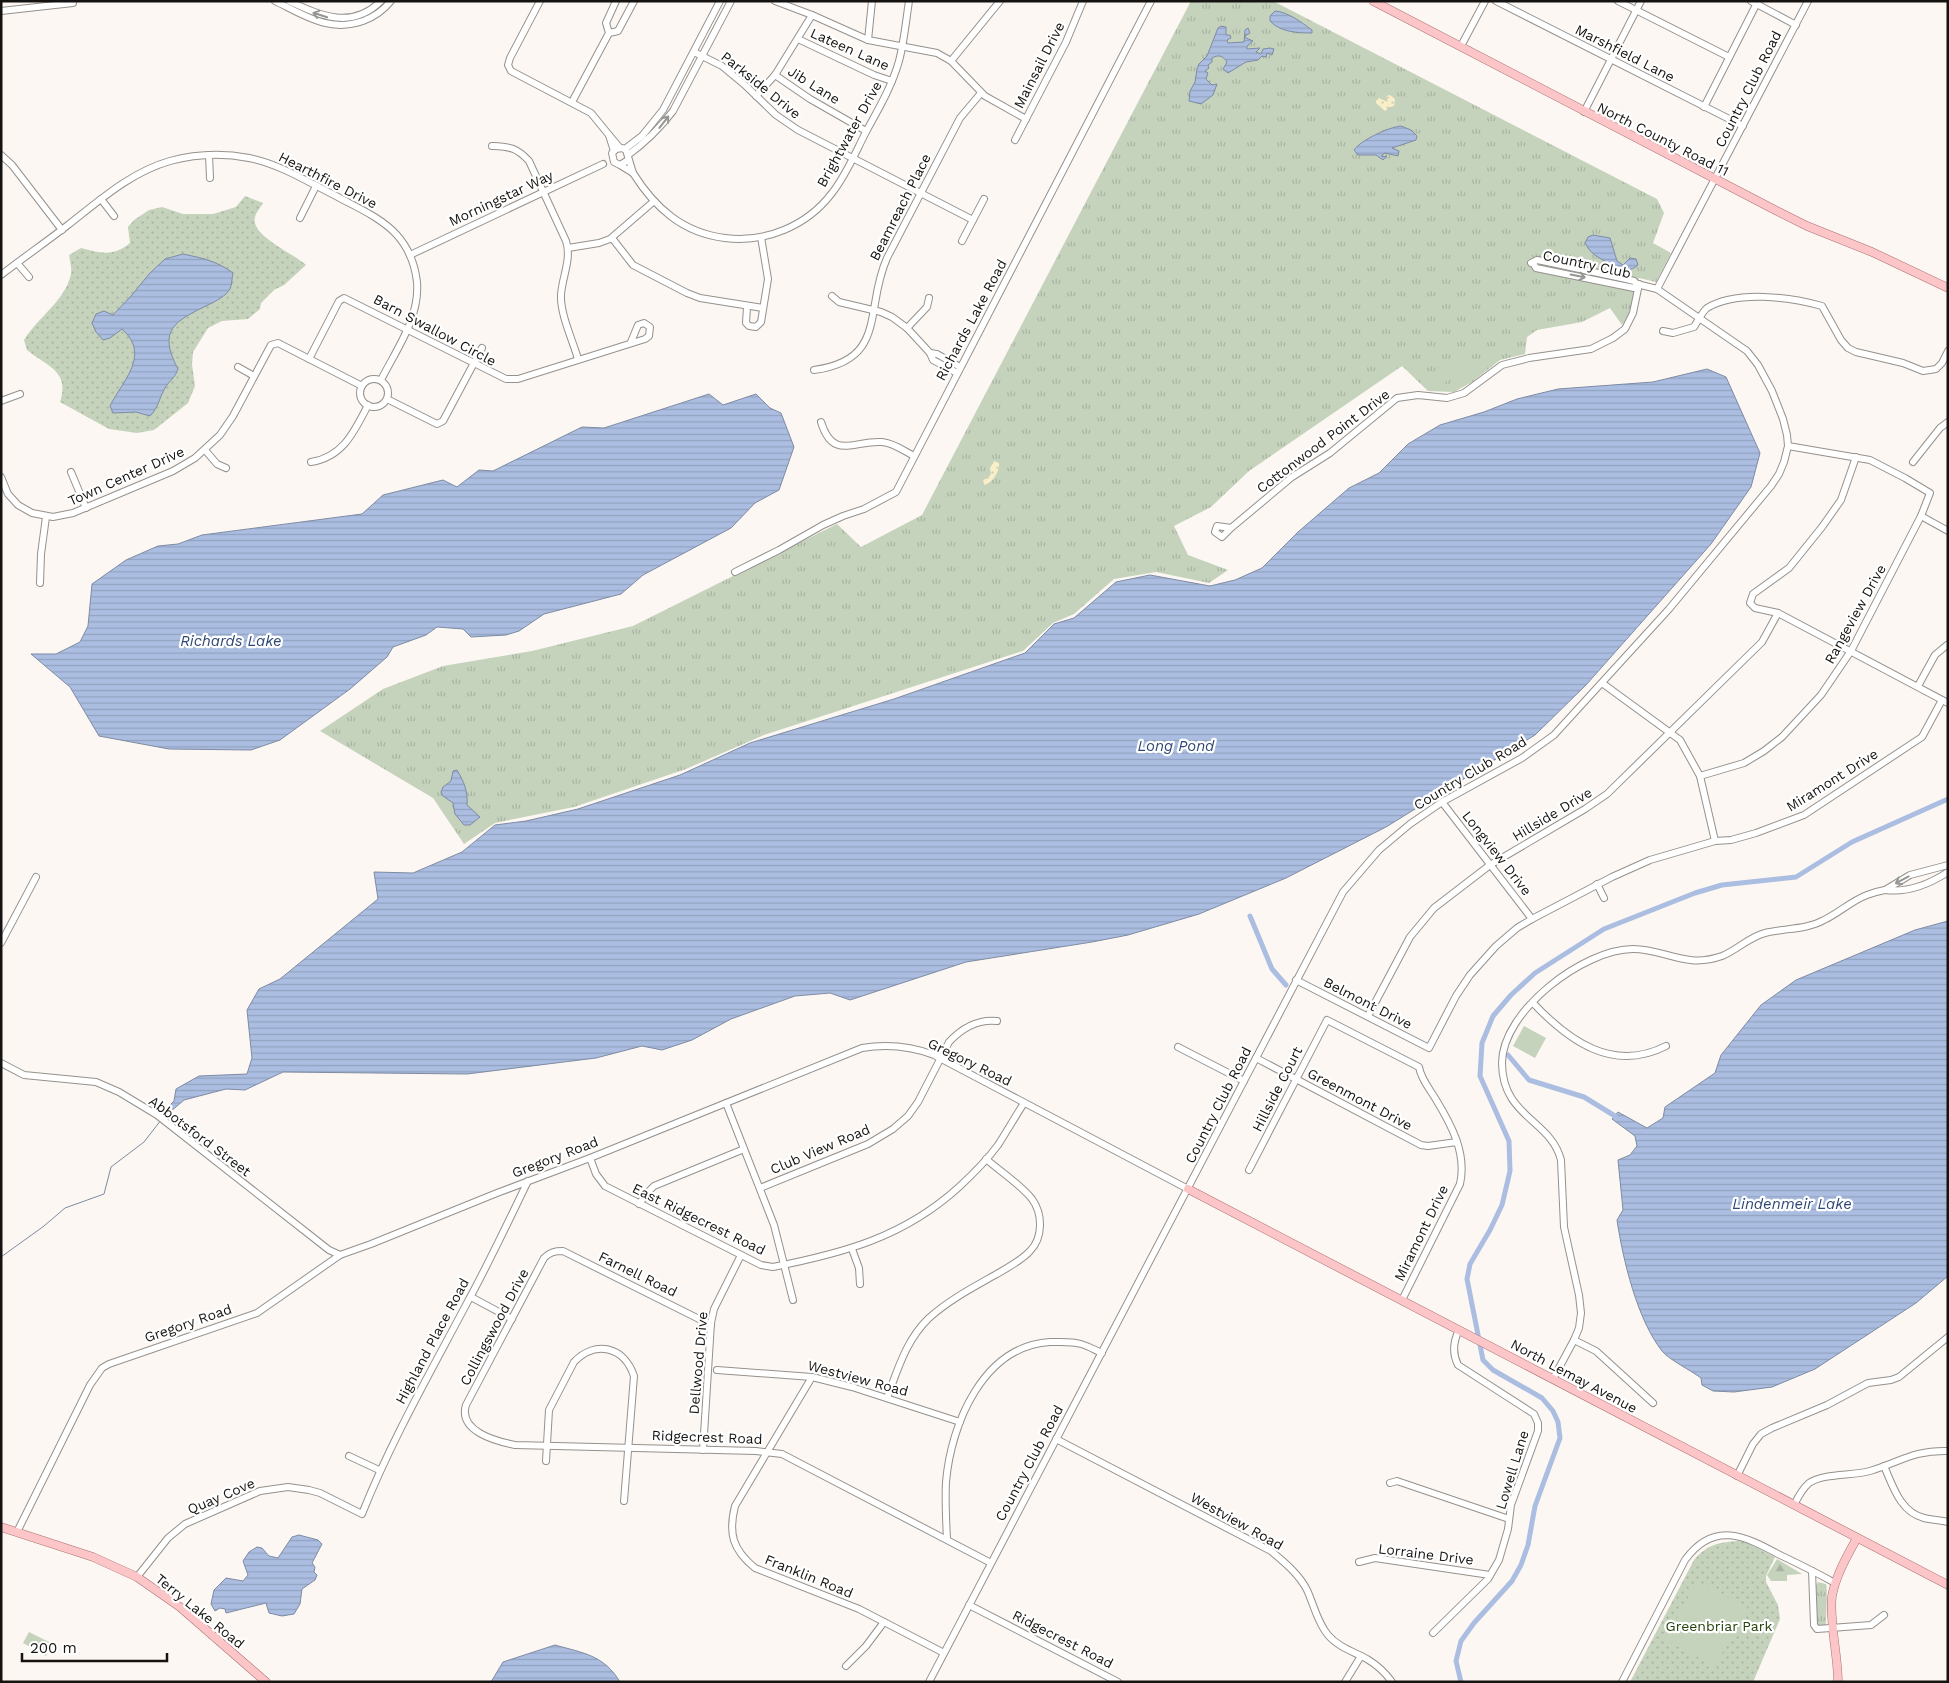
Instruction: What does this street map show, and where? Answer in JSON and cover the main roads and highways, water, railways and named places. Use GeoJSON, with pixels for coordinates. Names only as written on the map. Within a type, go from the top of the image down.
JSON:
{"type":"FeatureCollection","features":[{"type":"Feature","properties":{"kind":"main road","name":"North County Road 11"},"geometry":{"type":"LineString","coordinates":[[1373,1],[1807,226],[1872,252],[1948,288]]}},
{"type":"Feature","properties":{"kind":"main road","name":"North Lemay Avenue"},"geometry":{"type":"LineString","coordinates":[[1188,1189],[1948,1586]]}},
{"type":"Feature","properties":{"kind":"main road","name":"Terry Lake Road"},"geometry":{"type":"LineString","coordinates":[[1,1527],[93,1557],[137,1577],[180,1607],[266,1682]]}},
{"type":"Feature","properties":{"kind":"main road"},"geometry":{"type":"LineString","coordinates":[[1838,1682],[1832,1606],[1835,1583],[1857,1538]]}},
{"type":"Feature","properties":{"kind":"water"},"geometry":{"type":"Polygon","coordinates":[[[1275,11],[1285,13],[1294,18],[1312,30],[1312,33],[1295,32],[1279,28],[1270,21],[1270,16],[1275,11]]]}},
{"type":"Feature","properties":{"kind":"water"},"geometry":{"type":"Polygon","coordinates":[[[1221,26],[1226,27],[1226,35],[1230,35],[1231,38],[1227,40],[1228,43],[1244,42],[1245,30],[1248,28],[1250,33],[1245,36],[1253,41],[1247,46],[1247,49],[1260,48],[1256,52],[1261,54],[1263,49],[1270,48],[1274,49],[1272,55],[1267,53],[1266,57],[1262,56],[1258,60],[1246,62],[1228,73],[1223,69],[1227,62],[1224,58],[1219,56],[1212,58],[1212,62],[1208,65],[1209,68],[1205,71],[1208,73],[1206,79],[1212,85],[1217,84],[1213,95],[1201,104],[1189,101],[1190,91],[1195,82],[1199,64],[1207,56],[1218,28],[1221,26]]]}},
{"type":"Feature","properties":{"kind":"water"},"geometry":{"type":"Polygon","coordinates":[[[1401,126],[1411,130],[1417,136],[1416,140],[1392,148],[1399,151],[1398,156],[1385,153],[1382,157],[1387,156],[1383,160],[1376,155],[1358,155],[1354,150],[1363,142],[1376,135],[1401,126]]]}},
{"type":"Feature","properties":{"kind":"water"},"geometry":{"type":"Polygon","coordinates":[[[1593,235],[1610,238],[1617,261],[1623,265],[1630,258],[1636,259],[1638,265],[1625,271],[1611,268],[1607,262],[1596,256],[1585,243],[1588,237],[1593,235]]]}},
{"type":"Feature","properties":{"kind":"water"},"geometry":{"type":"Polygon","coordinates":[[[183,254],[215,263],[233,273],[230,289],[221,298],[186,316],[173,328],[169,345],[178,369],[150,416],[136,412],[113,413],[110,406],[132,368],[134,348],[122,329],[110,338],[103,340],[96,332],[92,323],[96,314],[104,311],[113,315],[165,259],[183,254]]]}},
{"type":"Feature","properties":{"kind":"water","name":"Long Pond"},"geometry":{"type":"Polygon","coordinates":[[[1707,369],[1726,377],[1760,453],[1751,487],[1711,544],[1586,685],[1535,735],[1386,827],[1286,878],[1199,914],[1128,935],[966,962],[850,1000],[830,993],[795,996],[731,1019],[692,1040],[662,1050],[642,1046],[596,1058],[467,1074],[283,1072],[245,1090],[226,1089],[184,1100],[170,1112],[164,1111],[174,1101],[176,1089],[199,1076],[247,1074],[252,1058],[247,1010],[259,989],[280,979],[378,899],[374,872],[413,873],[462,852],[495,825],[526,821],[578,809],[680,775],[750,743],[894,699],[1025,653],[1054,624],[1074,618],[1116,582],[1150,575],[1210,586],[1235,580],[1262,568],[1298,532],[1349,488],[1379,473],[1408,444],[1440,425],[1484,412],[1517,399],[1558,389],[1653,382],[1707,369]]]}},
{"type":"Feature","properties":{"kind":"water","name":"Richards Lake"},"geometry":{"type":"Polygon","coordinates":[[[709,394],[723,405],[756,394],[770,408],[781,413],[794,447],[779,490],[755,503],[731,528],[643,575],[621,594],[544,614],[519,631],[506,635],[471,637],[463,629],[437,627],[426,635],[393,647],[387,657],[350,689],[280,740],[251,750],[169,749],[99,736],[70,687],[31,654],[56,654],[80,642],[88,626],[92,584],[126,560],[158,546],[178,544],[202,535],[362,514],[383,495],[443,480],[457,487],[479,470],[493,471],[582,427],[604,428],[709,394]]]}},
{"type":"Feature","properties":{"kind":"water"},"geometry":{"type":"Polygon","coordinates":[[[457,770],[465,787],[467,805],[480,817],[470,825],[464,825],[455,814],[453,803],[443,796],[441,792],[443,787],[451,781],[453,771],[457,770]]]}},
{"type":"Feature","properties":{"kind":"water","name":"Lindenmeir Lake"},"geometry":{"type":"Polygon","coordinates":[[[1948,921],[1948,1276],[1916,1303],[1815,1369],[1772,1387],[1734,1392],[1713,1391],[1702,1385],[1701,1378],[1669,1358],[1662,1351],[1645,1323],[1638,1306],[1627,1271],[1617,1220],[1623,1210],[1618,1160],[1630,1155],[1637,1146],[1635,1136],[1612,1119],[1618,1112],[1647,1128],[1663,1118],[1665,1107],[1715,1073],[1721,1055],[1761,1005],[1796,980],[1915,930],[1948,921]]]}},
{"type":"Feature","properties":{"kind":"water"},"geometry":{"type":"Polygon","coordinates":[[[299,1535],[318,1540],[322,1544],[312,1563],[315,1567],[314,1572],[317,1575],[315,1580],[302,1589],[300,1604],[294,1614],[282,1616],[269,1613],[266,1603],[226,1613],[225,1609],[220,1608],[215,1611],[211,1604],[214,1590],[226,1578],[243,1581],[248,1575],[243,1561],[249,1552],[257,1547],[262,1548],[269,1556],[278,1558],[292,1537],[299,1535]]]}},
{"type":"Feature","properties":{"kind":"water"},"geometry":{"type":"Polygon","coordinates":[[[555,1645],[592,1656],[607,1666],[620,1682],[491,1682],[503,1662],[555,1645]]]}},
{"type":"Feature","properties":{"kind":"waterway"},"geometry":{"type":"LineString","coordinates":[[1461,1682],[1456,1661],[1461,1641],[1474,1623],[1512,1581],[1521,1565],[1528,1545],[1535,1506],[1560,1438],[1558,1422],[1553,1411],[1542,1398],[1493,1370],[1483,1360],[1467,1279],[1470,1264],[1502,1205],[1510,1171],[1509,1141],[1480,1076],[1482,1043],[1493,1016],[1511,995],[1535,973],[1604,929],[1695,893],[1722,885],[1796,877],[1852,842],[1948,799]]}},
{"type":"Feature","properties":{"kind":"waterway"},"geometry":{"type":"LineString","coordinates":[[1250,916],[1272,969],[1286,985]]}},
{"type":"Feature","properties":{"kind":"waterway"},"geometry":{"type":"LineString","coordinates":[[1508,1055],[1529,1080],[1584,1097],[1615,1116]]}},
{"type":"Feature","properties":{"kind":"waterway"},"geometry":{"type":"LineString","coordinates":[[163,1117],[167,1111]]}},
{"type":"Feature","properties":{"kind":"waterway"},"geometry":{"type":"LineString","coordinates":[[1,1257],[44,1226],[65,1208],[104,1194],[111,1167],[144,1142],[161,1120]]}},
{"type":"Feature","properties":{"kind":"park label","name":"Greenbriar Park"},"geometry":{"type":"Point","coordinates":[1719,1626]}}]}
